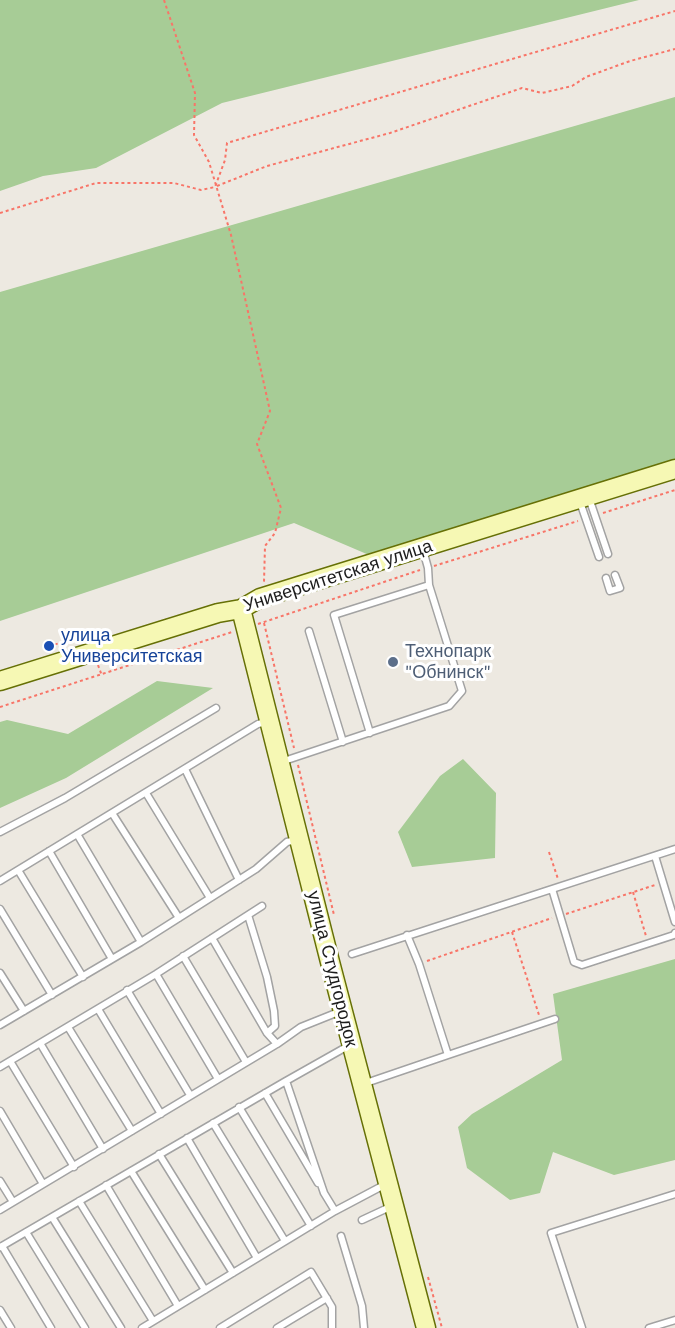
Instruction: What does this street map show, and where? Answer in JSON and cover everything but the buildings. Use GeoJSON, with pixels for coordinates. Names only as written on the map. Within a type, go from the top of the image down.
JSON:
{"type":"FeatureCollection","features":[{"type":"Feature","properties":{"kind":"street","name":"Университетская улица"},"geometry":{"type":"LineString","coordinates":[[0,681],[218,613],[241,609],[260,598],[675,469]]}},
{"type":"Feature","properties":{"kind":"street","name":"улица Студгородок"},"geometry":{"type":"LineString","coordinates":[[241,609],[270,721],[289,762],[299,839],[426,1328]]}},
{"type":"Feature","properties":{"kind":"lane"},"geometry":{"type":"LineString","coordinates":[[583,497],[608,554]]}},
{"type":"Feature","properties":{"kind":"lane"},"geometry":{"type":"LineString","coordinates":[[583,497],[598,557]]}},
{"type":"Feature","properties":{"kind":"lane"},"geometry":{"type":"LineString","coordinates":[[289,762],[449,706],[462,691],[429,585],[428,568],[422,548]]}},
{"type":"Feature","properties":{"kind":"lane"},"geometry":{"type":"LineString","coordinates":[[606,578],[610,591],[620,588],[615,575]]}},
{"type":"Feature","properties":{"kind":"lane"},"geometry":{"type":"LineString","coordinates":[[370,733],[334,615],[429,585]]}},
{"type":"Feature","properties":{"kind":"lane"},"geometry":{"type":"LineString","coordinates":[[309,631],[343,742]]}},
{"type":"Feature","properties":{"kind":"lane"},"geometry":{"type":"LineString","coordinates":[[0,832],[65,798],[216,708]]}},
{"type":"Feature","properties":{"kind":"lane"},"geometry":{"type":"LineString","coordinates":[[0,881],[258,724],[270,721]]}},
{"type":"Feature","properties":{"kind":"lane"},"geometry":{"type":"LineString","coordinates":[[185,769],[239,880]]}},
{"type":"Feature","properties":{"kind":"lane"},"geometry":{"type":"LineString","coordinates":[[146,793],[210,898]]}},
{"type":"Feature","properties":{"kind":"lane"},"geometry":{"type":"LineString","coordinates":[[112,813],[179,918]]}},
{"type":"Feature","properties":{"kind":"lane"},"geometry":{"type":"LineString","coordinates":[[77,834],[141,942]]}},
{"type":"Feature","properties":{"kind":"lane"},"geometry":{"type":"LineString","coordinates":[[0,1025],[141,942],[256,869],[287,842],[299,839]]}},
{"type":"Feature","properties":{"kind":"lane"},"geometry":{"type":"LineString","coordinates":[[352,954],[675,849]]}},
{"type":"Feature","properties":{"kind":"lane"},"geometry":{"type":"LineString","coordinates":[[49,851],[112,959]]}},
{"type":"Feature","properties":{"kind":"lane"},"geometry":{"type":"LineString","coordinates":[[655,856],[675,922]]}},
{"type":"Feature","properties":{"kind":"lane"},"geometry":{"type":"LineString","coordinates":[[18,870],[83,977]]}},
{"type":"Feature","properties":{"kind":"lane"},"geometry":{"type":"LineString","coordinates":[[552,889],[574,962],[582,965],[649,944],[675,933]]}},
{"type":"Feature","properties":{"kind":"lane"},"geometry":{"type":"LineString","coordinates":[[0,1067],[156,974],[262,906]]}},
{"type":"Feature","properties":{"kind":"lane"},"geometry":{"type":"LineString","coordinates":[[0,909],[52,994]]}},
{"type":"Feature","properties":{"kind":"lane"},"geometry":{"type":"LineString","coordinates":[[248,915],[267,977],[274,1011],[275,1026],[267,1033]]}},
{"type":"Feature","properties":{"kind":"lane"},"geometry":{"type":"LineString","coordinates":[[407,935],[419,964],[448,1055]]}},
{"type":"Feature","properties":{"kind":"lane"},"geometry":{"type":"LineString","coordinates":[[212,938],[267,1033],[277,1044]]}},
{"type":"Feature","properties":{"kind":"lane"},"geometry":{"type":"LineString","coordinates":[[183,956],[246,1062]]}},
{"type":"Feature","properties":{"kind":"lane"},"geometry":{"type":"LineString","coordinates":[[0,973],[24,1011]]}},
{"type":"Feature","properties":{"kind":"lane"},"geometry":{"type":"LineString","coordinates":[[156,974],[218,1078]]}},
{"type":"Feature","properties":{"kind":"lane"},"geometry":{"type":"LineString","coordinates":[[127,990],[190,1095]]}},
{"type":"Feature","properties":{"kind":"lane"},"geometry":{"type":"LineString","coordinates":[[98,1008],[161,1113]]}},
{"type":"Feature","properties":{"kind":"lane"},"geometry":{"type":"LineString","coordinates":[[0,1210],[277,1044],[301,1027],[343,1010]]}},
{"type":"Feature","properties":{"kind":"lane"},"geometry":{"type":"LineString","coordinates":[[362,1084],[555,1018]]}},
{"type":"Feature","properties":{"kind":"lane"},"geometry":{"type":"LineString","coordinates":[[68,1027],[132,1131]]}},
{"type":"Feature","properties":{"kind":"lane"},"geometry":{"type":"LineString","coordinates":[[40,1043],[103,1149]]}},
{"type":"Feature","properties":{"kind":"lane"},"geometry":{"type":"LineString","coordinates":[[51,1328],[1,1247],[239,1107],[351,1045]]}},
{"type":"Feature","properties":{"kind":"lane"},"geometry":{"type":"LineString","coordinates":[[10,1061],[74,1167]]}},
{"type":"Feature","properties":{"kind":"lane"},"geometry":{"type":"LineString","coordinates":[[286,1081],[324,1193]]}},
{"type":"Feature","properties":{"kind":"lane"},"geometry":{"type":"LineString","coordinates":[[265,1093],[335,1211]]}},
{"type":"Feature","properties":{"kind":"lane"},"geometry":{"type":"LineString","coordinates":[[239,1107],[310,1226]]}},
{"type":"Feature","properties":{"kind":"lane"},"geometry":{"type":"LineString","coordinates":[[0,1112],[43,1184]]}},
{"type":"Feature","properties":{"kind":"lane"},"geometry":{"type":"LineString","coordinates":[[213,1123],[285,1241]]}},
{"type":"Feature","properties":{"kind":"lane"},"geometry":{"type":"LineString","coordinates":[[187,1138],[257,1258]]}},
{"type":"Feature","properties":{"kind":"lane"},"geometry":{"type":"LineString","coordinates":[[159,1154],[233,1273]]}},
{"type":"Feature","properties":{"kind":"lane"},"geometry":{"type":"LineString","coordinates":[[131,1171],[205,1290]]}},
{"type":"Feature","properties":{"kind":"lane"},"geometry":{"type":"LineString","coordinates":[[0,1181],[13,1202]]}},
{"type":"Feature","properties":{"kind":"lane"},"geometry":{"type":"LineString","coordinates":[[142,1328],[335,1211],[387,1183]]}},
{"type":"Feature","properties":{"kind":"lane"},"geometry":{"type":"LineString","coordinates":[[106,1185],[178,1306]]}},
{"type":"Feature","properties":{"kind":"lane"},"geometry":{"type":"LineString","coordinates":[[582,1328],[551,1233],[675,1194]]}},
{"type":"Feature","properties":{"kind":"lane"},"geometry":{"type":"LineString","coordinates":[[79,1201],[153,1321]]}},
{"type":"Feature","properties":{"kind":"lane"},"geometry":{"type":"LineString","coordinates":[[362,1220],[393,1206]]}},
{"type":"Feature","properties":{"kind":"lane"},"geometry":{"type":"LineString","coordinates":[[52,1217],[121,1328]]}},
{"type":"Feature","properties":{"kind":"lane"},"geometry":{"type":"LineString","coordinates":[[26,1232],[85,1328]]}},
{"type":"Feature","properties":{"kind":"lane"},"geometry":{"type":"LineString","coordinates":[[341,1236],[362,1306],[364,1328]]}},
{"type":"Feature","properties":{"kind":"lane"},"geometry":{"type":"LineString","coordinates":[[220,1328],[311,1272],[332,1307],[333,1328]]}},
{"type":"Feature","properties":{"kind":"lane"},"geometry":{"type":"LineString","coordinates":[[277,1328],[327,1298]]}},
{"type":"Feature","properties":{"kind":"lane"},"geometry":{"type":"LineString","coordinates":[[0,1310],[11,1328]]}},
{"type":"Feature","properties":{"kind":"lane"},"geometry":{"type":"LineString","coordinates":[[649,1328],[675,1320]]}},
{"type":"Feature","properties":{"kind":"path"},"geometry":{"type":"LineString","coordinates":[[164,0],[195,93],[194,135],[209,162],[231,235],[270,411],[257,444],[281,508],[275,533],[265,546],[265,577],[260,598]]}},
{"type":"Feature","properties":{"kind":"path"},"geometry":{"type":"LineString","coordinates":[[215,186],[225,160],[227,143],[675,10]]}},
{"type":"Feature","properties":{"kind":"path"},"geometry":{"type":"LineString","coordinates":[[0,213],[96,183],[174,183],[201,190],[267,166],[390,133],[522,88],[542,93],[572,86],[586,77],[675,48]]}},
{"type":"Feature","properties":{"kind":"path"},"geometry":{"type":"LineString","coordinates":[[596,515],[675,490]]}},
{"type":"Feature","properties":{"kind":"path"},"geometry":{"type":"LineString","coordinates":[[0,707],[585,519]]}},
{"type":"Feature","properties":{"kind":"path"},"geometry":{"type":"LineString","coordinates":[[264,623],[294,750]]}},
{"type":"Feature","properties":{"kind":"path"},"geometry":{"type":"LineString","coordinates":[[289,762],[336,922]]}},
{"type":"Feature","properties":{"kind":"path"},"geometry":{"type":"LineString","coordinates":[[419,964],[663,883]]}},
{"type":"Feature","properties":{"kind":"path"},"geometry":{"type":"LineString","coordinates":[[633,892],[649,944]]}},
{"type":"Feature","properties":{"kind":"path"},"geometry":{"type":"LineString","coordinates":[[512,932],[541,1023]]}},
{"type":"Feature","properties":{"kind":"path"},"geometry":{"type":"LineString","coordinates":[[427,1272],[442,1328]]}},
{"type":"Feature","properties":{"kind":"green space"},"geometry":{"type":"Polygon","coordinates":[[[0,0],[639,0],[222,103],[96,168],[43,176],[0,191],[0,0]]]}},
{"type":"Feature","properties":{"kind":"green space"},"geometry":{"type":"Polygon","coordinates":[[[675,97],[675,460],[369,555],[294,523],[0,621],[0,292],[675,97]]]}},
{"type":"Feature","properties":{"kind":"green space"},"geometry":{"type":"Polygon","coordinates":[[[157,681],[213,688],[66,778],[0,808],[0,722],[7,720],[68,734],[157,681]]]}},
{"type":"Feature","properties":{"kind":"green space"},"geometry":{"type":"Polygon","coordinates":[[[463,759],[496,793],[495,858],[412,867],[398,832],[440,776],[463,759]]]}},
{"type":"Feature","properties":{"kind":"green space"},"geometry":{"type":"Polygon","coordinates":[[[675,959],[675,1160],[614,1175],[553,1152],[540,1193],[510,1200],[467,1168],[458,1127],[472,1114],[562,1060],[553,994],[675,959]]]}},
{"type":"Feature","properties":{"kind":"place","name":"улица Университетская"},"geometry":{"type":"Point","coordinates":[49,646]}},
{"type":"Feature","properties":{"kind":"place","name":"Технопарк \"Обнинск\""},"geometry":{"type":"Point","coordinates":[393,662]}}]}
